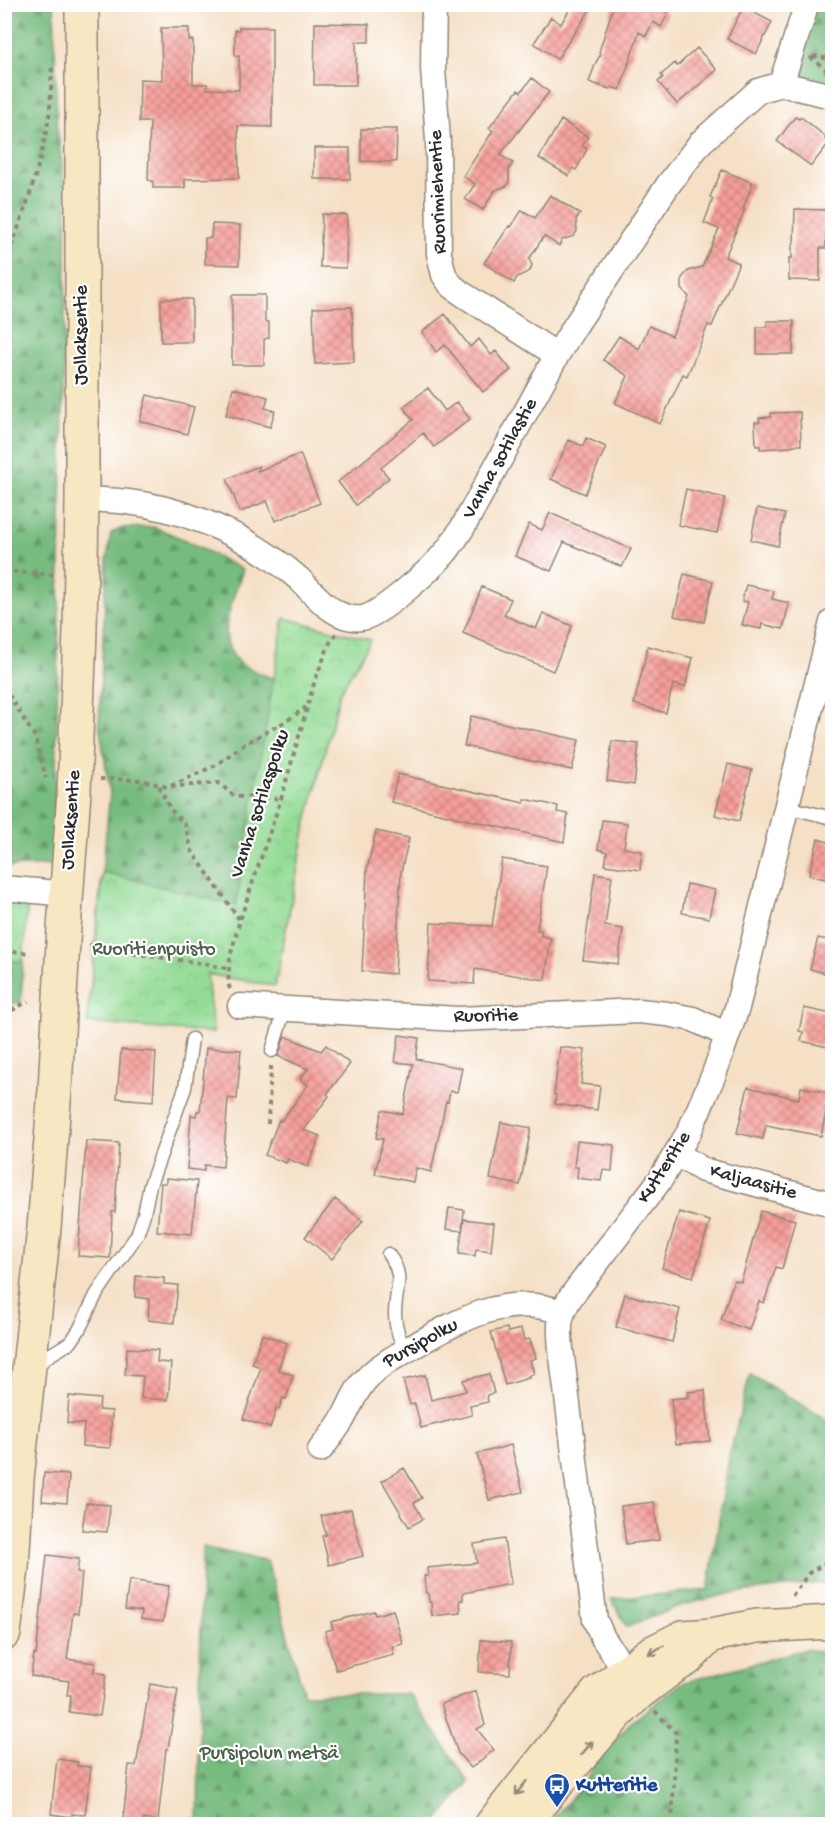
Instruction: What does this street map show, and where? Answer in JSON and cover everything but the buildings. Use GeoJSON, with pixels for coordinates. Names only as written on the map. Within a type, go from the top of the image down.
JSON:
{"type":"FeatureCollection","features":[{"type":"Feature","properties":{"kind":"main road","name":"Jollaksentie"},"geometry":{"type":"LineString","coordinates":[[4,1633],[12,1568],[11,1479],[27,1376],[44,1228],[75,792],[82,499],[82,4]]}},
{"type":"Feature","properties":{"kind":"main road"},"geometry":{"type":"LineString","coordinates":[[522,1824],[638,1689],[687,1659],[712,1635],[757,1626],[832,1622]]}},
{"type":"Feature","properties":{"kind":"main road"},"geometry":{"type":"LineString","coordinates":[[492,1824],[597,1693],[638,1689]]}},
{"type":"Feature","properties":{"kind":"street","name":"Ruorimiehentie"},"geometry":{"type":"LineString","coordinates":[[434,4],[433,68],[438,141],[439,254],[444,275],[461,293],[557,356]]}},
{"type":"Feature","properties":{"kind":"street"},"geometry":{"type":"LineString","coordinates":[[805,4],[781,84],[832,96]]}},
{"type":"Feature","properties":{"kind":"street","name":"Vanha sotilastie"},"geometry":{"type":"LineString","coordinates":[[351,617],[363,618],[376,612],[446,552],[463,527],[557,356],[668,185],[701,142],[758,91],[781,84]]}},
{"type":"Feature","properties":{"kind":"street"},"geometry":{"type":"LineString","coordinates":[[82,499],[151,506],[227,532],[271,557],[295,576],[325,606],[351,617]]}},
{"type":"Feature","properties":{"kind":"street","name":"Kutteritie"},"geometry":{"type":"LineString","coordinates":[[561,1312],[677,1154],[701,1107],[737,1008],[832,622]]}},
{"type":"Feature","properties":{"kind":"street"},"geometry":{"type":"LineString","coordinates":[[4,888],[67,894]]}},
{"type":"Feature","properties":{"kind":"street","name":"Ruoritie"},"geometry":{"type":"LineString","coordinates":[[240,1006],[458,1019],[639,1011],[693,1019],[728,1035]]}},
{"type":"Feature","properties":{"kind":"street","name":"Kaljaasitie"},"geometry":{"type":"LineString","coordinates":[[677,1154],[703,1170],[832,1204]]}},
{"type":"Feature","properties":{"kind":"street","name":"Pursipolku"},"geometry":{"type":"LineString","coordinates":[[320,1450],[343,1418],[348,1405],[363,1383],[379,1367],[447,1326],[492,1310],[518,1305],[535,1305],[561,1312]]}},
{"type":"Feature","properties":{"kind":"street"},"geometry":{"type":"LineString","coordinates":[[561,1312],[559,1329],[561,1349],[593,1609],[603,1638],[638,1689]]}},
{"type":"Feature","properties":{"kind":"lane"},"geometry":{"type":"LineString","coordinates":[[787,807],[832,818]]}},
{"type":"Feature","properties":{"kind":"lane"},"geometry":{"type":"LineString","coordinates":[[272,1051],[285,1008]]}},
{"type":"Feature","properties":{"kind":"lane"},"geometry":{"type":"LineString","coordinates":[[27,1376],[48,1356],[71,1342],[96,1295],[137,1235],[150,1185],[185,1088],[192,1039]]}},
{"type":"Feature","properties":{"kind":"lane"},"geometry":{"type":"LineString","coordinates":[[388,1254],[394,1261],[400,1282],[395,1312],[397,1330],[405,1351]]}},
{"type":"Feature","properties":{"kind":"path"},"geometry":{"type":"LineString","coordinates":[[810,56],[832,75]]}},
{"type":"Feature","properties":{"kind":"path"},"geometry":{"type":"LineString","coordinates":[[4,263],[36,172],[49,116],[52,66]]}},
{"type":"Feature","properties":{"kind":"path"},"geometry":{"type":"LineString","coordinates":[[4,571],[81,577]]}},
{"type":"Feature","properties":{"kind":"path","name":"Vanha sotilaspolku"},"geometry":{"type":"LineString","coordinates":[[240,1006],[230,991],[229,969],[240,920],[281,800],[315,680],[331,640],[351,617]]}},
{"type":"Feature","properties":{"kind":"path"},"geometry":{"type":"LineString","coordinates":[[4,687],[35,737],[48,785]]}},
{"type":"Feature","properties":{"kind":"path"},"geometry":{"type":"LineString","coordinates":[[167,787],[216,765],[246,743],[288,720],[307,706]]}},
{"type":"Feature","properties":{"kind":"path"},"geometry":{"type":"LineString","coordinates":[[100,779],[141,780],[167,787],[219,783],[235,797],[255,796],[281,800]]}},
{"type":"Feature","properties":{"kind":"path"},"geometry":{"type":"LineString","coordinates":[[159,785],[170,809],[185,825],[192,851],[240,920]]}},
{"type":"Feature","properties":{"kind":"path"},"geometry":{"type":"LineString","coordinates":[[82,943],[229,969]]}},
{"type":"Feature","properties":{"kind":"path"},"geometry":{"type":"LineString","coordinates":[[4,951],[31,953]]}},
{"type":"Feature","properties":{"kind":"path"},"geometry":{"type":"LineString","coordinates":[[4,1015],[28,1001]]}},
{"type":"Feature","properties":{"kind":"path"},"geometry":{"type":"LineString","coordinates":[[268,1124],[272,1051]]}},
{"type":"Feature","properties":{"kind":"path"},"geometry":{"type":"LineString","coordinates":[[792,1596],[809,1573],[832,1559]]}},
{"type":"Feature","properties":{"kind":"path"},"geometry":{"type":"LineString","coordinates":[[638,1689],[676,1733],[672,1824]]}},
{"type":"Feature","properties":{"kind":"green space"},"geometry":{"type":"Polygon","coordinates":[[[5,5],[54,5],[57,126],[67,205],[54,865],[5,867],[4,666],[9,666],[5,654],[5,5]]]}},
{"type":"Feature","properties":{"kind":"green space"},"geometry":{"type":"Polygon","coordinates":[[[812,5],[832,5],[832,87],[805,79],[802,70],[800,52],[812,5]]]}},
{"type":"Feature","properties":{"kind":"green space"},"geometry":{"type":"Polygon","coordinates":[[[154,527],[183,539],[243,570],[231,605],[226,631],[227,643],[232,654],[247,667],[274,679],[284,618],[371,640],[340,692],[306,825],[275,986],[208,974],[87,1023],[110,793],[99,723],[107,559],[111,533],[123,528],[154,527]]]}},
{"type":"Feature","properties":{"kind":"green space","name":"Ruoritienpuisto"},"geometry":{"type":"Polygon","coordinates":[[[284,618],[371,640],[340,692],[306,825],[275,986],[207,974],[213,1033],[87,1023],[103,872],[236,906],[284,618]]]}},
{"type":"Feature","properties":{"kind":"green space"},"geometry":{"type":"Polygon","coordinates":[[[4,897],[28,899],[23,961],[5,960],[4,897]]]}},
{"type":"Feature","properties":{"kind":"green space"},"geometry":{"type":"Polygon","coordinates":[[[5,960],[23,961],[21,1003],[5,1004],[5,960]]]}},
{"type":"Feature","properties":{"kind":"green space"},"geometry":{"type":"Polygon","coordinates":[[[750,1374],[832,1423],[832,1585],[823,1583],[732,1593],[679,1606],[627,1627],[611,1599],[708,1590],[730,1452],[750,1374]]]}},
{"type":"Feature","properties":{"kind":"green space","name":"Pursipolun metsä"},"geometry":{"type":"Polygon","coordinates":[[[202,1547],[267,1561],[304,1694],[409,1694],[469,1782],[435,1824],[198,1824],[202,1547]]]}},
{"type":"Feature","properties":{"kind":"green space"},"geometry":{"type":"Polygon","coordinates":[[[806,1649],[832,1654],[832,1824],[548,1824],[583,1785],[597,1760],[629,1724],[682,1683],[806,1649]]]}},
{"type":"Feature","properties":{"kind":"place","name":"Kutteritie"},"geometry":{"type":"Point","coordinates":[557,1809]}}]}
